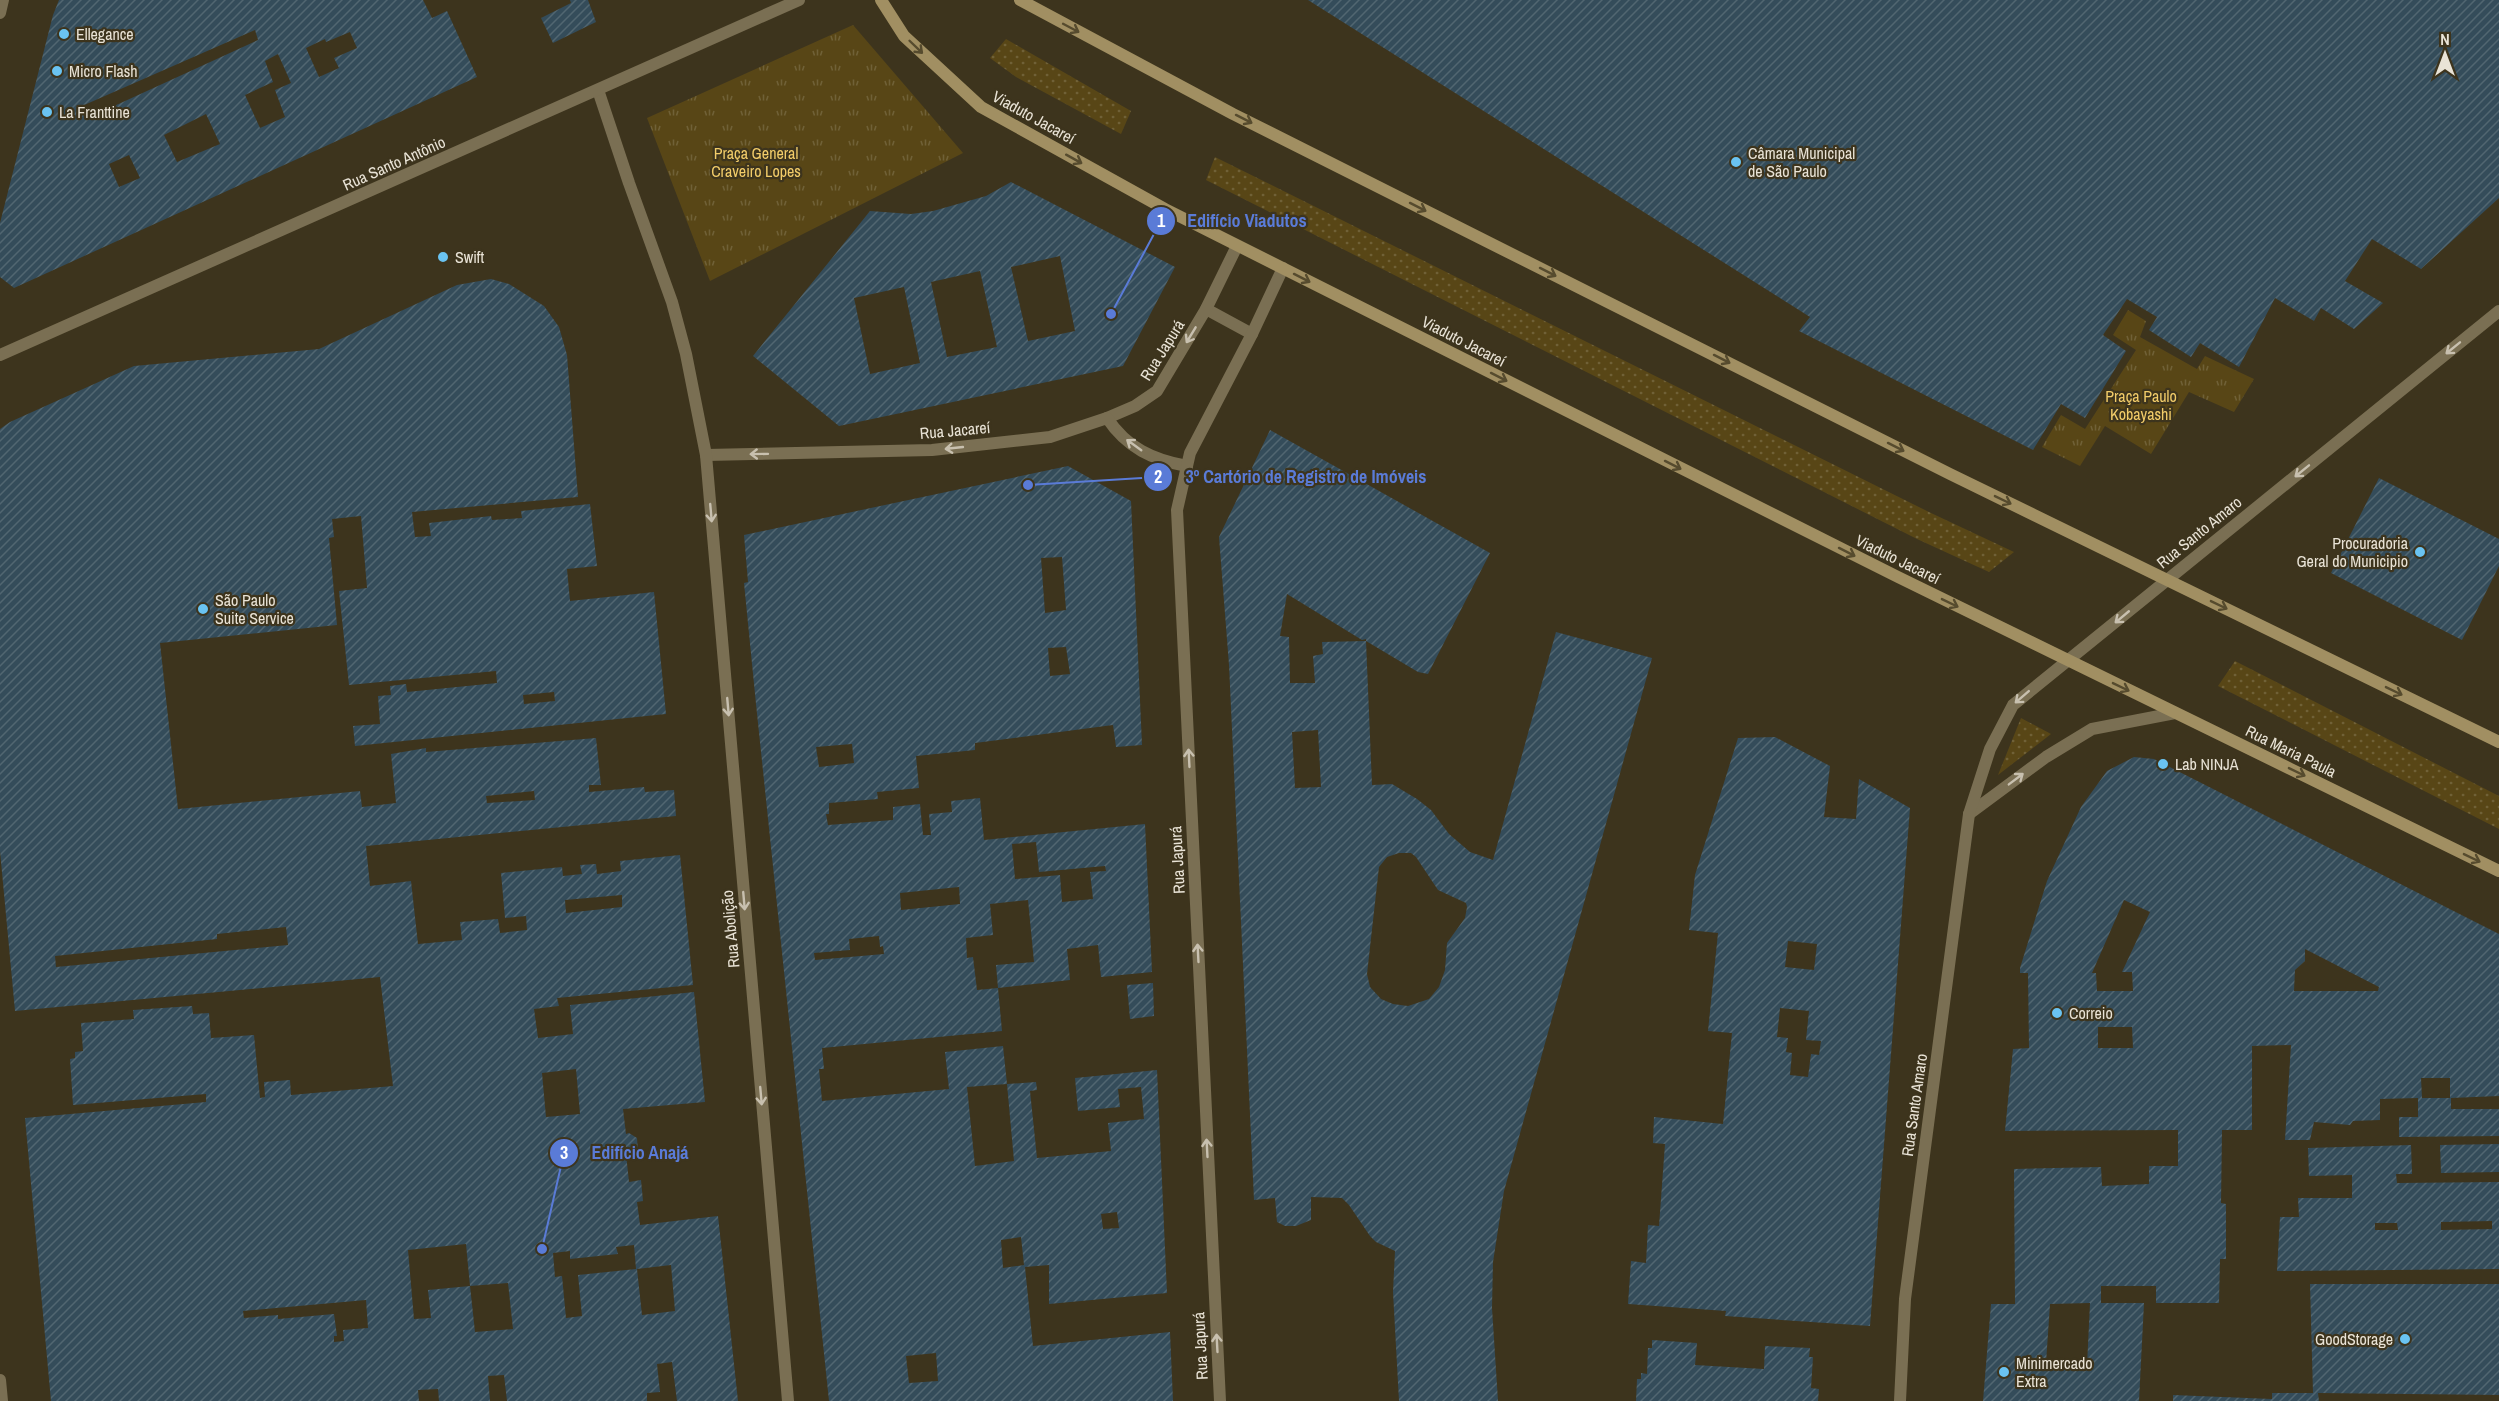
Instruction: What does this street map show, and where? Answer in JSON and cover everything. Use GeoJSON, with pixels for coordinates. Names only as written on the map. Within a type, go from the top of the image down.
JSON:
{"type":"FeatureCollection","features":[{"type":"Feature","properties":{"kind":"main road","name":"Viaduto Jacareí"},"geometry":{"type":"LineString","coordinates":[[881,0],[904,36],[981,107],[1165,209],[1237,246],[2069,662]]}},
{"type":"Feature","properties":{"kind":"main road"},"geometry":{"type":"LineString","coordinates":[[1020,0],[1233,114],[1950,474],[2499,742]]}},
{"type":"Feature","properties":{"kind":"main road","name":"Rua Maria Paula"},"geometry":{"type":"LineString","coordinates":[[2069,662],[2499,871]]}},
{"type":"Feature","properties":{"kind":"street"},"geometry":{"type":"LineString","coordinates":[[0,13],[3,0]]}},
{"type":"Feature","properties":{"kind":"street","name":"Rua Santo Antônio"},"geometry":{"type":"LineString","coordinates":[[0,355],[800,0]]}},
{"type":"Feature","properties":{"kind":"street"},"geometry":{"type":"LineString","coordinates":[[598,90],[672,302],[686,354],[706,455]]}},
{"type":"Feature","properties":{"kind":"street","name":"Rua Japurá"},"geometry":{"type":"LineString","coordinates":[[1107,418],[1135,406],[1157,392],[1206,309],[1237,246]]}},
{"type":"Feature","properties":{"kind":"street","name":"Rua Japurá"},"geometry":{"type":"LineString","coordinates":[[1220,1401],[1178,510],[1190,453],[1252,334],[1282,268]]}},
{"type":"Feature","properties":{"kind":"street"},"geometry":{"type":"LineString","coordinates":[[1206,309],[1252,334]]}},
{"type":"Feature","properties":{"kind":"street","name":"Rua Santo Amaro"},"geometry":{"type":"LineString","coordinates":[[1900,1401],[1905,1299],[1969,814],[1990,749],[2013,705],[2069,662],[2167,579],[2499,311]]}},
{"type":"Feature","properties":{"kind":"street"},"geometry":{"type":"LineString","coordinates":[[1107,418],[1121,435],[1146,454],[1162,462],[1187,466]]}},
{"type":"Feature","properties":{"kind":"street","name":"Rua Jacareí"},"geometry":{"type":"LineString","coordinates":[[706,455],[932,450],[1050,437],[1107,418]]}},
{"type":"Feature","properties":{"kind":"street","name":"Rua Abolição"},"geometry":{"type":"LineString","coordinates":[[706,455],[788,1401]]}},
{"type":"Feature","properties":{"kind":"street"},"geometry":{"type":"LineString","coordinates":[[1969,814],[2046,757],[2092,729],[2175,713]]}},
{"type":"Feature","properties":{"kind":"street"},"geometry":{"type":"LineString","coordinates":[[0,1380],[2,1401]]}},
{"type":"Feature","properties":{"kind":"green space","name":"Praça General Craveiro Lopes"},"geometry":{"type":"Polygon","coordinates":[[[853,25],[963,153],[710,281],[647,118],[853,25]]]}},
{"type":"Feature","properties":{"kind":"green space"},"geometry":{"type":"Polygon","coordinates":[[[1006,39],[1131,111],[1121,134],[1016,77],[990,58],[1006,39]]]}},
{"type":"Feature","properties":{"kind":"green space"},"geometry":{"type":"Polygon","coordinates":[[[1215,157],[1931,513],[2014,552],[1989,572],[1917,539],[1206,180],[1215,157]]]}},
{"type":"Feature","properties":{"kind":"green space","name":"Praça Paulo Kobayashi"},"geometry":{"type":"Polygon","coordinates":[[[2128,310],[2146,321],[2140,337],[2197,369],[2205,356],[2254,379],[2234,412],[2189,392],[2151,454],[2105,426],[2080,466],[2042,447],[2061,415],[2085,429],[2136,350],[2113,335],[2128,310]]]}},
{"type":"Feature","properties":{"kind":"green space"},"geometry":{"type":"Polygon","coordinates":[[[2235,661],[2499,796],[2499,829],[2218,686],[2235,661]]]}},
{"type":"Feature","properties":{"kind":"green space"},"geometry":{"type":"Polygon","coordinates":[[[2021,718],[2051,734],[1998,775],[2021,718]]]}},
{"type":"Feature","properties":{"kind":"building"},"geometry":{"type":"Polygon","coordinates":[[[59,0],[423,0],[432,18],[447,11],[477,77],[14,288],[0,277],[0,223],[53,15],[59,0]],[[255,30],[82,106],[88,118],[258,40],[255,30]],[[350,32],[326,42],[325,39],[306,48],[319,77],[339,68],[334,58],[357,48],[350,32]],[[278,54],[265,61],[273,82],[245,95],[260,128],[285,117],[275,90],[291,83],[278,54]],[[206,114],[164,135],[177,162],[220,144],[206,114]],[[129,155],[109,164],[119,187],[140,178],[129,155]]]}},
{"type":"Feature","properties":{"kind":"building"},"geometry":{"type":"Polygon","coordinates":[[[570,0],[588,0],[596,22],[553,43],[541,18],[571,3],[570,0]]]}},
{"type":"Feature","properties":{"kind":"building"},"geometry":{"type":"Polygon","coordinates":[[[1308,0],[2499,0],[2499,198],[2421,269],[2372,239],[2345,281],[2383,303],[2354,329],[2321,308],[2314,321],[2275,298],[2239,367],[2200,343],[2191,357],[2149,330],[2157,317],[2127,299],[2103,335],[2126,351],[2085,418],[2061,404],[2033,450],[1799,331],[1810,317],[1308,0]]]}},
{"type":"Feature","properties":{"kind":"building"},"geometry":{"type":"Polygon","coordinates":[[[1011,182],[1175,267],[1123,366],[839,426],[753,356],[870,211],[911,214],[933,211],[986,196],[1011,182]],[[1060,256],[1011,267],[1028,341],[1075,331],[1060,256]],[[980,271],[931,282],[947,357],[997,347],[980,271]],[[904,287],[854,298],[870,374],[920,363],[904,287]]]}},
{"type":"Feature","properties":{"kind":"building"},"geometry":{"type":"Polygon","coordinates":[[[491,279],[509,284],[544,306],[559,327],[567,355],[578,497],[412,512],[415,537],[431,536],[429,523],[491,516],[492,520],[522,518],[521,511],[590,504],[597,566],[567,569],[570,601],[654,592],[666,714],[355,746],[353,726],[380,724],[378,696],[391,695],[390,686],[406,684],[407,692],[497,683],[496,671],[349,685],[339,591],[367,588],[361,516],[332,519],[334,537],[329,538],[337,625],[160,643],[178,809],[360,791],[362,807],[396,803],[391,754],[426,748],[426,752],[596,738],[601,785],[589,785],[589,792],[644,787],[645,792],[674,790],[676,816],[366,846],[370,886],[411,881],[418,944],[462,940],[460,922],[498,919],[500,933],[527,930],[526,916],[505,918],[501,873],[562,867],[563,876],[582,874],[580,865],[596,864],[597,874],[621,871],[620,861],[680,855],[693,985],[557,998],[559,1006],[534,1009],[538,1038],[573,1034],[570,1005],[694,992],[705,1102],[623,1109],[626,1134],[629,1133],[637,1138],[638,1153],[626,1154],[629,1182],[641,1180],[643,1201],[637,1202],[640,1225],[718,1216],[738,1401],[677,1401],[672,1362],[657,1364],[660,1392],[647,1393],[647,1401],[507,1401],[504,1375],[488,1376],[490,1401],[439,1401],[438,1389],[418,1390],[419,1401],[51,1401],[25,1118],[206,1102],[206,1094],[73,1105],[70,1059],[75,1058],[75,1052],[83,1051],[81,1023],[134,1019],[133,1010],[192,1006],[193,1014],[209,1013],[211,1038],[254,1035],[260,1098],[265,1097],[264,1082],[290,1080],[291,1095],[393,1086],[380,977],[15,1011],[0,851],[0,429],[10,422],[134,366],[319,349],[457,285],[491,279]],[[554,692],[523,695],[524,704],[555,701],[554,692]],[[534,791],[486,796],[487,803],[535,800],[534,791]],[[622,895],[565,900],[566,913],[622,907],[622,895]],[[286,927],[217,934],[217,939],[55,956],[56,967],[288,945],[286,927]],[[576,1069],[542,1073],[546,1117],[580,1114],[576,1069]],[[466,1244],[408,1250],[414,1319],[431,1318],[428,1290],[470,1286],[466,1244]],[[634,1245],[616,1247],[618,1254],[570,1259],[570,1251],[553,1253],[555,1277],[562,1276],[566,1318],[582,1316],[578,1275],[636,1269],[634,1245]],[[671,1265],[637,1269],[642,1315],[675,1311],[671,1265]],[[508,1283],[470,1286],[475,1332],[513,1329],[508,1283]],[[366,1300],[243,1311],[244,1318],[278,1315],[278,1319],[334,1314],[337,1336],[334,1336],[334,1342],[344,1341],[343,1330],[368,1328],[366,1300]]]}},
{"type":"Feature","properties":{"kind":"building"},"geometry":{"type":"Polygon","coordinates":[[[1270,430],[1490,553],[1428,674],[1418,672],[1366,641],[1372,785],[1392,784],[1417,799],[1431,810],[1449,834],[1470,852],[1493,860],[1556,632],[1652,658],[1504,1191],[1493,1262],[1492,1308],[1498,1401],[1399,1401],[1393,1292],[1395,1251],[1376,1242],[1370,1236],[1342,1198],[1311,1197],[1311,1220],[1296,1226],[1285,1226],[1277,1222],[1275,1198],[1254,1200],[1229,665],[1219,537],[1270,430]],[[1287,594],[1280,636],[1289,637],[1290,683],[1315,683],[1313,656],[1323,654],[1322,642],[1366,641],[1366,639],[1362,640],[1287,594]],[[1318,730],[1292,732],[1295,788],[1321,787],[1318,730]],[[1399,853],[1387,857],[1379,867],[1367,974],[1370,987],[1381,999],[1393,1004],[1408,1006],[1429,999],[1439,987],[1445,970],[1447,943],[1465,918],[1467,907],[1466,903],[1438,890],[1411,853],[1399,853]]]}},
{"type":"Feature","properties":{"kind":"building"},"geometry":{"type":"Polygon","coordinates":[[[1068,466],[1131,501],[1142,745],[1116,747],[1113,725],[975,743],[975,750],[916,756],[919,788],[877,792],[878,799],[829,803],[829,814],[826,814],[828,825],[893,820],[893,807],[920,804],[923,835],[931,835],[929,814],[952,812],[951,801],[980,798],[984,840],[1145,824],[1152,972],[1101,977],[1098,945],[1067,949],[1070,980],[998,988],[1002,1031],[822,1048],[824,1069],[819,1069],[822,1101],[949,1089],[945,1052],[1003,1046],[1007,1084],[1036,1082],[1037,1090],[1030,1091],[1037,1158],[1111,1151],[1108,1123],[1144,1119],[1141,1087],[1118,1089],[1120,1107],[1078,1111],[1075,1078],[1157,1070],[1167,1293],[1049,1304],[1049,1265],[1025,1267],[1033,1346],[1170,1332],[1173,1401],[829,1401],[744,583],[748,582],[744,535],[1068,466]],[[1062,557],[1041,558],[1045,613],[1066,610],[1062,557]],[[1066,647],[1048,648],[1050,676],[1070,674],[1066,647]],[[852,744],[816,747],[819,767],[854,763],[852,744]],[[1036,842],[1012,844],[1015,879],[1060,875],[1062,902],[1093,899],[1090,872],[1106,871],[1105,866],[1039,872],[1036,842]],[[959,887],[900,893],[901,910],[960,904],[959,887]],[[1028,900],[990,904],[993,935],[966,938],[967,958],[973,957],[977,990],[998,988],[996,965],[1034,962],[1028,900]],[[879,936],[849,939],[850,950],[814,953],[815,960],[884,954],[883,946],[880,947],[879,936]],[[1007,1084],[967,1087],[975,1166],[1014,1161],[1007,1084]],[[1117,1212],[1101,1214],[1103,1229],[1119,1228],[1117,1212]],[[1021,1237],[1001,1240],[1003,1268],[1024,1265],[1021,1237]],[[936,1353],[906,1356],[909,1383],[938,1381],[936,1353]]]}},
{"type":"Feature","properties":{"kind":"building","name":"Procuradoria Geral do Municipio"},"geometry":{"type":"Polygon","coordinates":[[[2379,478],[2499,539],[2499,566],[2462,640],[2331,573],[2379,478]]]}},
{"type":"Feature","properties":{"kind":"building"},"geometry":{"type":"Polygon","coordinates":[[[1775,737],[1830,766],[1824,817],[1856,819],[1859,779],[1910,808],[1870,1326],[1725,1316],[1726,1311],[1628,1304],[1631,1261],[1646,1263],[1648,1225],[1659,1226],[1665,1144],[1653,1143],[1654,1117],[1723,1124],[1732,1033],[1708,1031],[1718,933],[1689,930],[1695,875],[1738,738],[1775,737]],[[1788,941],[1785,967],[1814,970],[1817,944],[1788,941]],[[1780,1008],[1777,1037],[1788,1038],[1786,1052],[1792,1053],[1790,1075],[1808,1077],[1811,1054],[1819,1055],[1821,1041],[1806,1040],[1809,1011],[1780,1008]]]}},
{"type":"Feature","properties":{"kind":"building"},"geometry":{"type":"Polygon","coordinates":[[[2134,757],[2154,759],[2499,934],[2499,1096],[2451,1098],[2451,1109],[2499,1109],[2499,1136],[2399,1137],[2399,1117],[2418,1117],[2418,1098],[2380,1099],[2380,1120],[2353,1121],[2350,1125],[2314,1122],[2310,1140],[2285,1140],[2291,1045],[2252,1046],[2252,1130],[2222,1130],[2221,1203],[2226,1204],[2226,1259],[2220,1259],[2219,1303],[2156,1303],[2156,1286],[2101,1286],[2101,1303],[2144,1303],[2139,1401],[1983,1401],[1991,1304],[2015,1304],[2014,1169],[2101,1167],[2102,1186],[2149,1184],[2149,1166],[2178,1166],[2178,1130],[2005,1131],[2013,1049],[2029,1048],[2028,973],[2020,973],[2020,968],[2047,881],[2081,807],[2107,771],[2134,757]],[[2124,900],[2092,973],[2096,973],[2097,991],[2133,991],[2132,972],[2122,972],[2150,912],[2124,900]],[[2305,949],[2305,961],[2295,970],[2294,991],[2378,991],[2379,987],[2305,949]],[[2098,1027],[2098,1048],[2133,1048],[2132,1027],[2098,1027]],[[2421,1078],[2422,1098],[2450,1098],[2450,1078],[2421,1078]],[[2090,1303],[2050,1304],[2046,1363],[2087,1366],[2090,1303]]]}},
{"type":"Feature","properties":{"kind":"building"},"geometry":{"type":"Polygon","coordinates":[[[1153,983],[1154,1016],[1130,1019],[1127,985],[1153,983]]]}},
{"type":"Feature","properties":{"kind":"building"},"geometry":{"type":"Polygon","coordinates":[[[2499,1144],[2499,1172],[2441,1173],[2440,1145],[2499,1144]]]}},
{"type":"Feature","properties":{"kind":"building"},"geometry":{"type":"Polygon","coordinates":[[[2411,1145],[2412,1174],[2396,1174],[2397,1183],[2499,1182],[2499,1269],[2277,1271],[2280,1217],[2299,1217],[2298,1198],[2352,1198],[2352,1175],[2309,1176],[2308,1148],[2411,1145]],[[2492,1221],[2441,1222],[2441,1230],[2492,1229],[2492,1221]],[[2375,1223],[2375,1230],[2398,1230],[2397,1223],[2375,1223]]]}},
{"type":"Feature","properties":{"kind":"building","name":"GoodStorage"},"geometry":{"type":"Polygon","coordinates":[[[2310,1284],[2499,1284],[2499,1395],[2318,1393],[2319,1401],[2173,1401],[2173,1395],[2272,1399],[2272,1393],[2313,1393],[2310,1284]]]}},
{"type":"Feature","properties":{"kind":"building"},"geometry":{"type":"Polygon","coordinates":[[[1652,1340],[1697,1343],[1695,1365],[1764,1369],[1765,1346],[1810,1348],[1809,1357],[1813,1357],[1811,1388],[1819,1389],[1818,1401],[1636,1401],[1637,1379],[1641,1379],[1641,1373],[1647,1374],[1648,1348],[1652,1348],[1652,1340]]]}},
{"type":"Feature","properties":{"kind":"place","name":"Ellegance"},"geometry":{"type":"Point","coordinates":[64,34]}},
{"type":"Feature","properties":{"kind":"place","name":"Micro Flash"},"geometry":{"type":"Point","coordinates":[57,71]}},
{"type":"Feature","properties":{"kind":"place","name":"La Franttine"},"geometry":{"type":"Point","coordinates":[47,112]}},
{"type":"Feature","properties":{"kind":"place","name":"Câmara Municipal de São Paulo"},"geometry":{"type":"Point","coordinates":[1736,162]}},
{"type":"Feature","properties":{"kind":"place","name":"Swift"},"geometry":{"type":"Point","coordinates":[443,257]}},
{"type":"Feature","properties":{"kind":"place","name":"Edifício Viadutos"},"geometry":{"type":"Point","coordinates":[1111,314]}},
{"type":"Feature","properties":{"kind":"place","name":"3º Cartório de Registro de Imóveis"},"geometry":{"type":"Point","coordinates":[1028,485]}},
{"type":"Feature","properties":{"kind":"place","name":"Procuradoria Geral do Municipio"},"geometry":{"type":"Point","coordinates":[2420,552]}},
{"type":"Feature","properties":{"kind":"place","name":"São Paulo Suite Service"},"geometry":{"type":"Point","coordinates":[203,609]}},
{"type":"Feature","properties":{"kind":"place","name":"Lab NINJA"},"geometry":{"type":"Point","coordinates":[2163,764]}},
{"type":"Feature","properties":{"kind":"place","name":"Correio"},"geometry":{"type":"Point","coordinates":[2057,1013]}},
{"type":"Feature","properties":{"kind":"place","name":"Edifício Anajá"},"geometry":{"type":"Point","coordinates":[542,1249]}},
{"type":"Feature","properties":{"kind":"place","name":"GoodStorage"},"geometry":{"type":"Point","coordinates":[2405,1339]}},
{"type":"Feature","properties":{"kind":"place","name":"Minimercado Extra"},"geometry":{"type":"Point","coordinates":[2004,1372]}}]}
